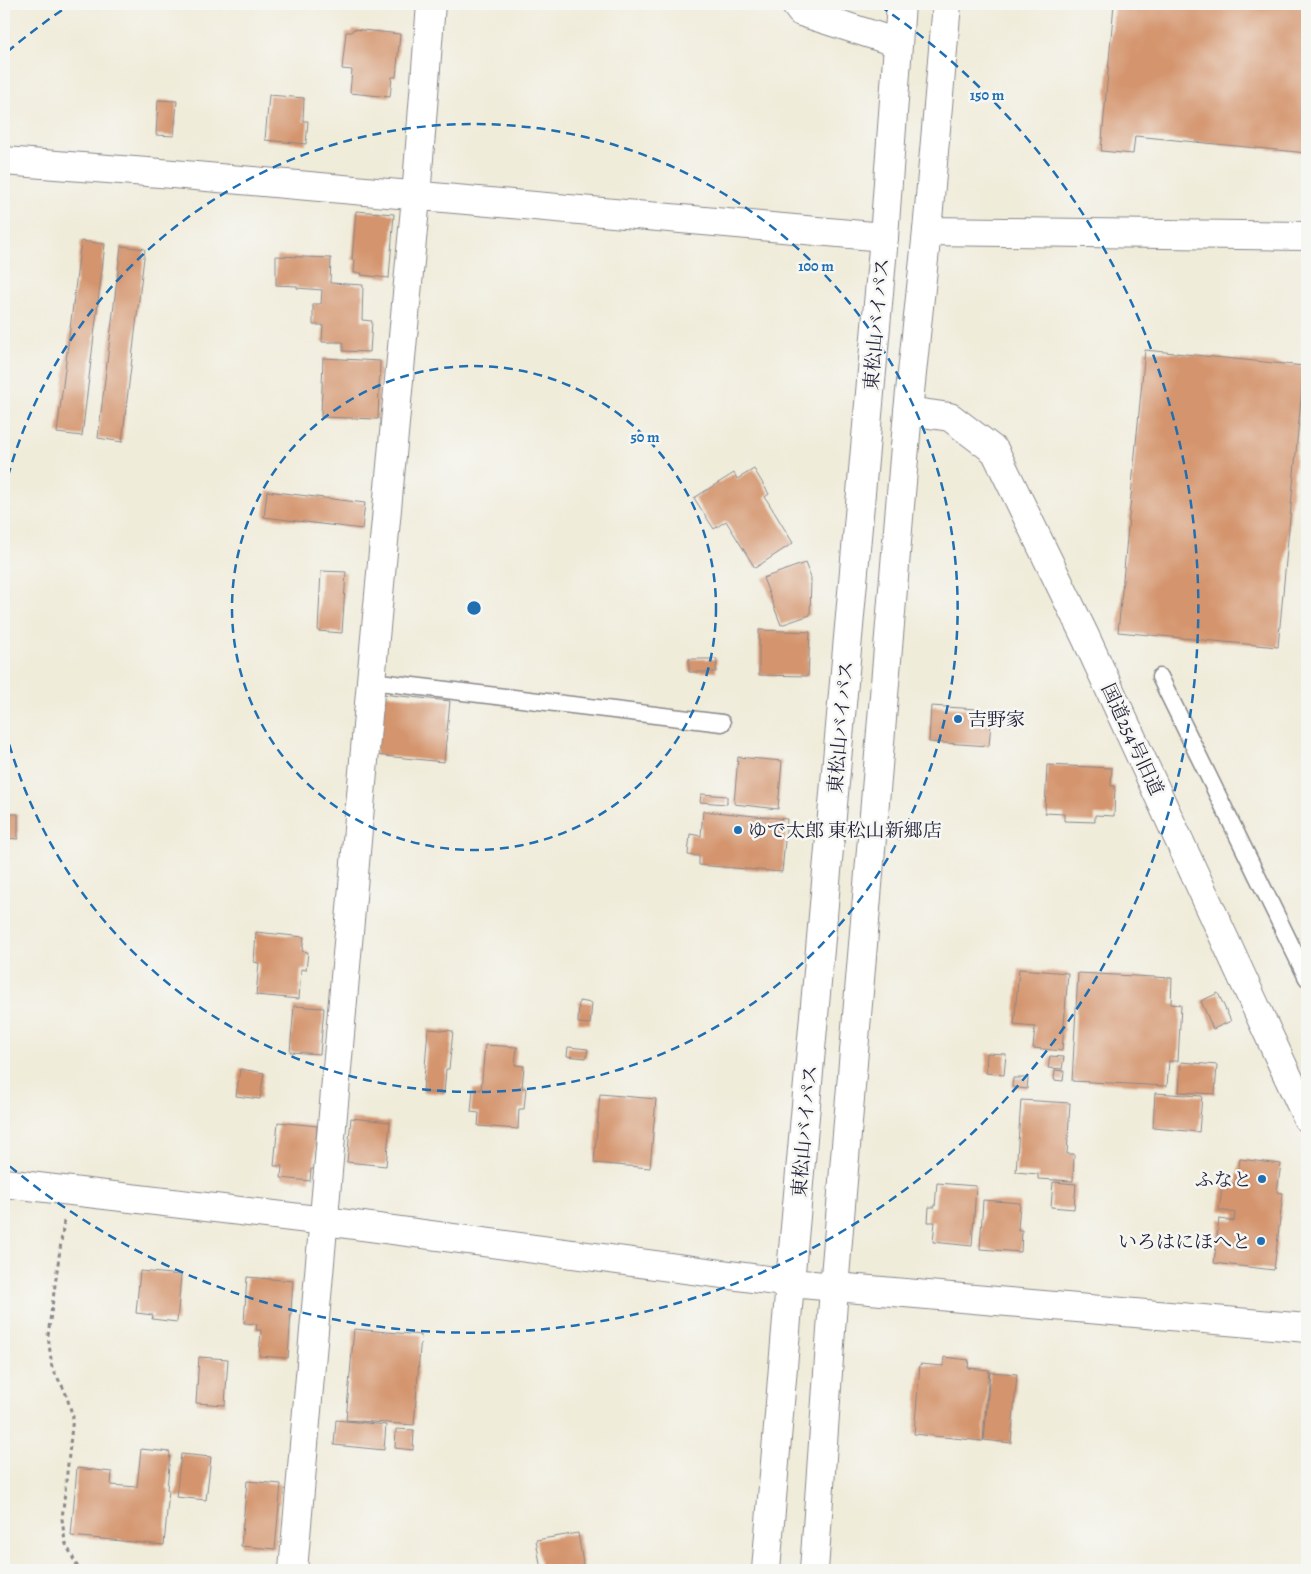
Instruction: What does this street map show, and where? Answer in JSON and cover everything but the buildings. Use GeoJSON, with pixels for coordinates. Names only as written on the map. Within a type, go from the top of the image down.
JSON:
{"type":"FeatureCollection","features":[{"type":"Feature","properties":{"kind":"main road"},"geometry":{"type":"LineString","coordinates":[[292,1570],[416,196],[431,4]]}},
{"type":"Feature","properties":{"kind":"main road"},"geometry":{"type":"LineString","coordinates":[[795,4],[801,12],[898,43]]}},
{"type":"Feature","properties":{"kind":"main road","name":"東松山バイパス"},"geometry":{"type":"LineString","coordinates":[[766,1570],[884,237],[901,4]]}},
{"type":"Feature","properties":{"kind":"main road"},"geometry":{"type":"LineString","coordinates":[[814,1570],[834,1288],[908,411],[927,231],[947,4]]}},
{"type":"Feature","properties":{"kind":"main road"},"geometry":{"type":"LineString","coordinates":[[4,161],[173,174],[884,237]]}},
{"type":"Feature","properties":{"kind":"main road"},"geometry":{"type":"LineString","coordinates":[[927,231],[1307,236]]}},
{"type":"Feature","properties":{"kind":"main road","name":"国道254号旧道"},"geometry":{"type":"LineString","coordinates":[[908,411],[950,416],[995,451],[1085,636],[1307,1118]]}},
{"type":"Feature","properties":{"kind":"main road"},"geometry":{"type":"LineString","coordinates":[[4,1182],[325,1221],[834,1288],[1307,1328]]}},
{"type":"Feature","properties":{"kind":"lane"},"geometry":{"type":"LineString","coordinates":[[1160,677],[1307,978]]}},
{"type":"Feature","properties":{"kind":"lane"},"geometry":{"type":"LineString","coordinates":[[371,681],[722,723]]}},
{"type":"Feature","properties":{"kind":"path"},"geometry":{"type":"LineString","coordinates":[[68,1189],[48,1335],[52,1368],[65,1391],[73,1417],[62,1519],[65,1542],[79,1570]]}},
{"type":"Feature","properties":{"kind":"place","name":"吉野家"},"geometry":{"type":"Point","coordinates":[958,719]}},
{"type":"Feature","properties":{"kind":"place","name":"ゆで太郎 東松山新郷店"},"geometry":{"type":"Point","coordinates":[738,830]}},
{"type":"Feature","properties":{"kind":"place","name":"ふなと"},"geometry":{"type":"Point","coordinates":[1262,1179]}},
{"type":"Feature","properties":{"kind":"place","name":"いろはにほへと"},"geometry":{"type":"Point","coordinates":[1261,1241]}}]}
